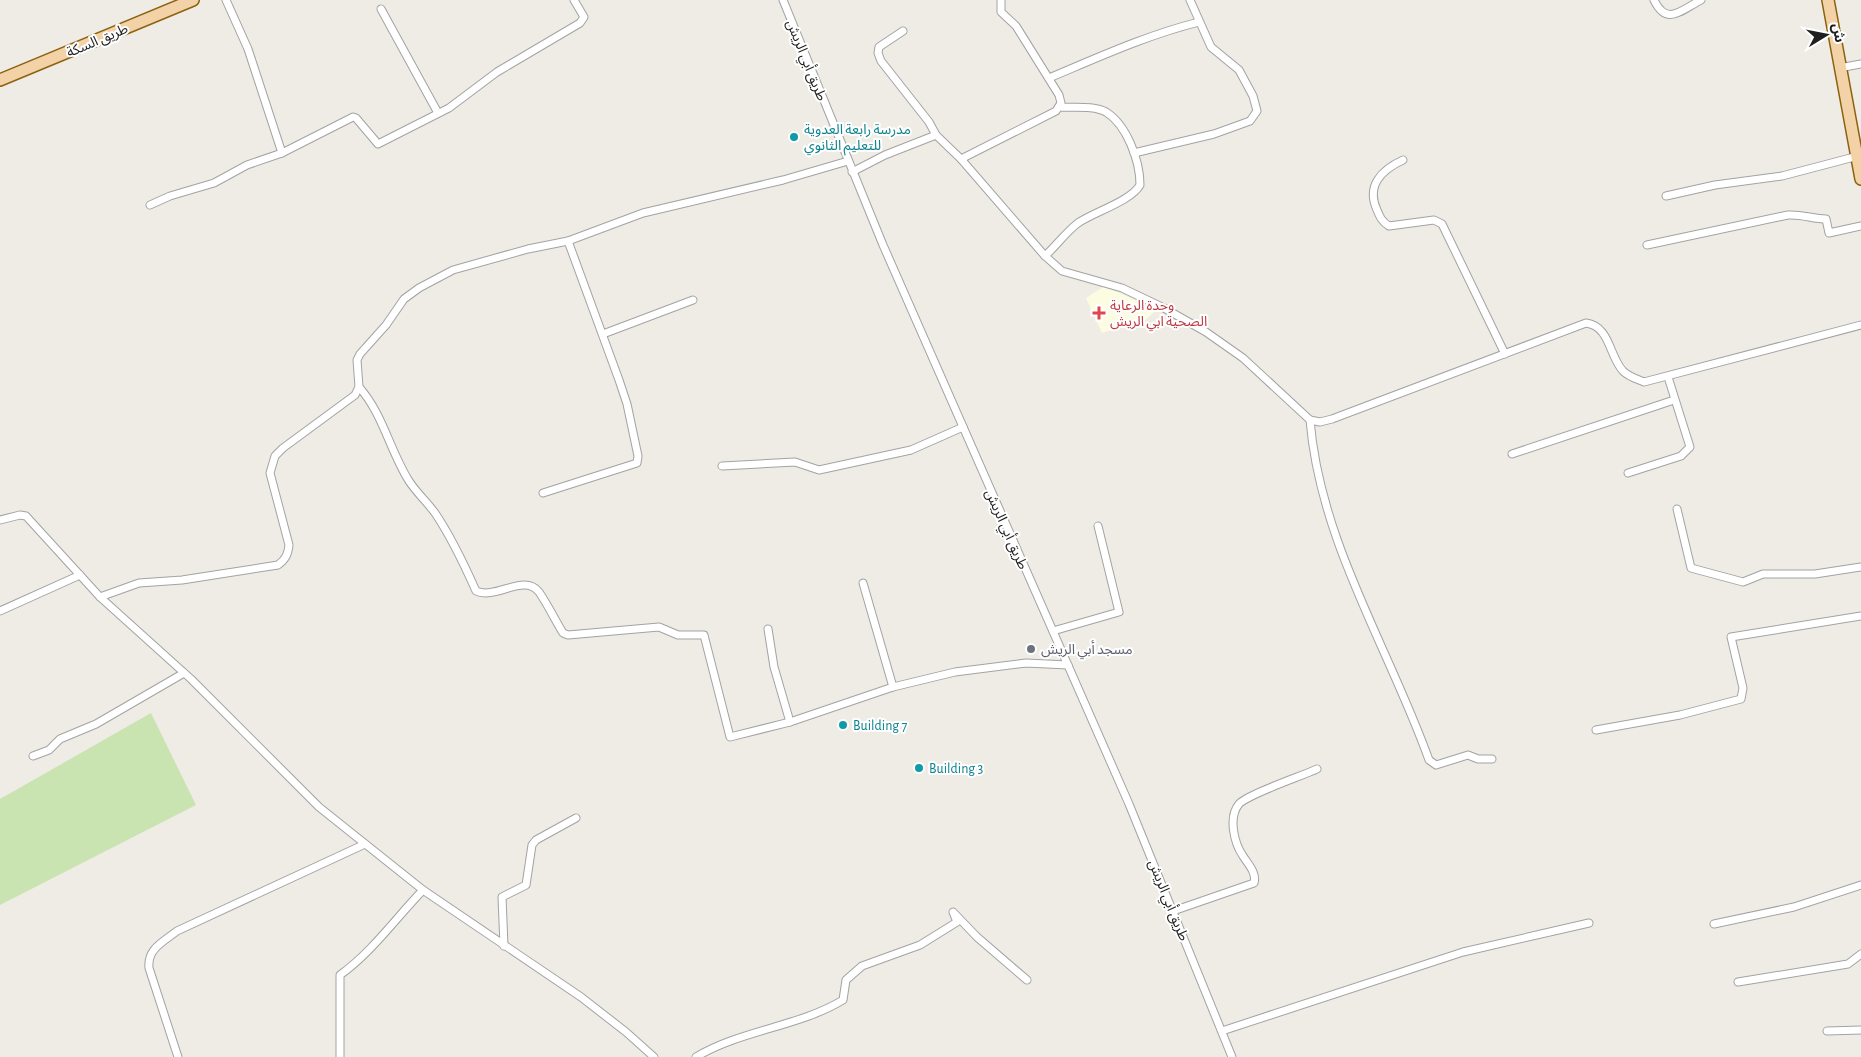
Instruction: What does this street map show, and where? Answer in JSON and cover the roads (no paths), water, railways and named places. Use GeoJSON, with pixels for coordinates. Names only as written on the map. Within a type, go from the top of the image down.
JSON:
{"type":"FeatureCollection","features":[{"type":"Feature","properties":{"kind":"main road","name":"طريق السكة"},"geometry":{"type":"LineString","coordinates":[[0,80],[194,0]]}},
{"type":"Feature","properties":{"kind":"main road"},"geometry":{"type":"LineString","coordinates":[[1828,0],[1839,68],[1858,156],[1861,179]]}},
{"type":"Feature","properties":{"kind":"street"},"geometry":{"type":"LineString","coordinates":[[226,0],[248,49],[282,153]]}},
{"type":"Feature","properties":{"kind":"street"},"geometry":{"type":"LineString","coordinates":[[150,205],[170,196],[214,183],[247,165],[282,153],[353,118],[356,118],[378,144],[470,94],[497,72],[580,23],[584,17],[574,0]]}},
{"type":"Feature","properties":{"kind":"street","name":"طريق أبي الريش"},"geometry":{"type":"LineString","coordinates":[[783,0],[852,172],[1130,804],[1232,1057]]}},
{"type":"Feature","properties":{"kind":"street"},"geometry":{"type":"LineString","coordinates":[[1001,0],[1001,12],[1016,26],[1049,78],[1059,95],[1059,107]]}},
{"type":"Feature","properties":{"kind":"street"},"geometry":{"type":"LineString","coordinates":[[1134,154],[1214,134],[1250,122],[1255,118],[1256,105],[1245,80],[1239,70],[1212,47],[1190,0]]}},
{"type":"Feature","properties":{"kind":"street"},"geometry":{"type":"LineString","coordinates":[[1654,0],[1660,12],[1665,15],[1672,15],[1701,0]]}},
{"type":"Feature","properties":{"kind":"street"},"geometry":{"type":"LineString","coordinates":[[381,9],[438,113]]}},
{"type":"Feature","properties":{"kind":"street"},"geometry":{"type":"LineString","coordinates":[[1049,78],[1152,36],[1199,22]]}},
{"type":"Feature","properties":{"kind":"street"},"geometry":{"type":"LineString","coordinates":[[903,31],[879,47],[878,53],[881,61],[929,122],[936,135],[961,159],[1045,256],[1062,271],[1122,288],[1164,308],[1206,332],[1243,358],[1310,420],[1320,422],[1332,419],[1505,354],[1576,325],[1593,324],[1608,341],[1622,370],[1644,382],[1861,325]]}},
{"type":"Feature","properties":{"kind":"street"},"geometry":{"type":"LineString","coordinates":[[1839,68],[1861,64]]}},
{"type":"Feature","properties":{"kind":"street"},"geometry":{"type":"LineString","coordinates":[[961,159],[1059,107],[1106,112],[1121,126],[1134,154],[1140,176],[1137,190],[1077,224],[1045,256]]}},
{"type":"Feature","properties":{"kind":"street"},"geometry":{"type":"LineString","coordinates":[[852,172],[885,154],[936,135]]}},
{"type":"Feature","properties":{"kind":"street"},"geometry":{"type":"LineString","coordinates":[[1666,196],[1715,185],[1782,176],[1858,156]]}},
{"type":"Feature","properties":{"kind":"street"},"geometry":{"type":"LineString","coordinates":[[1403,160],[1388,167],[1373,189],[1374,204],[1381,220],[1389,226],[1434,220],[1442,224],[1505,354]]}},
{"type":"Feature","properties":{"kind":"street"},"geometry":{"type":"LineString","coordinates":[[100,597],[139,583],[224,574],[278,565],[284,560],[288,554],[289,545],[270,473],[276,456],[283,448],[355,395],[359,387],[356,360],[386,325],[404,299],[419,288],[453,270],[474,263],[568,241],[643,212],[783,180],[848,161]]}},
{"type":"Feature","properties":{"kind":"street"},"geometry":{"type":"LineString","coordinates":[[1647,245],[1800,214],[1812,219],[1826,220],[1829,232],[1861,226]]}},
{"type":"Feature","properties":{"kind":"street"},"geometry":{"type":"LineString","coordinates":[[543,493],[637,463],[638,456],[627,404],[568,241]]}},
{"type":"Feature","properties":{"kind":"street"},"geometry":{"type":"LineString","coordinates":[[602,334],[693,300]]}},
{"type":"Feature","properties":{"kind":"street"},"geometry":{"type":"LineString","coordinates":[[1628,473],[1681,456],[1690,447],[1668,377]]}},
{"type":"Feature","properties":{"kind":"street"},"geometry":{"type":"LineString","coordinates":[[359,387],[367,396],[380,419],[409,481],[434,512],[452,540],[476,591],[490,594],[525,584],[531,586],[538,592],[563,634],[568,635],[659,627],[678,635],[704,635],[730,736],[790,722],[893,687],[955,672],[1026,662],[1068,665]]}},
{"type":"Feature","properties":{"kind":"street"},"geometry":{"type":"LineString","coordinates":[[1512,454],[1674,400]]}},
{"type":"Feature","properties":{"kind":"street"},"geometry":{"type":"LineString","coordinates":[[1310,420],[1312,451],[1329,515],[1354,588],[1390,662],[1429,760],[1436,765],[1468,755],[1478,759],[1492,759]]}},
{"type":"Feature","properties":{"kind":"street"},"geometry":{"type":"LineString","coordinates":[[722,466],[795,462],[818,470],[911,450],[963,427]]}},
{"type":"Feature","properties":{"kind":"street"},"geometry":{"type":"LineString","coordinates":[[1677,509],[1690,568],[1743,582],[1763,574],[1816,574],[1861,567]]}},
{"type":"Feature","properties":{"kind":"street"},"geometry":{"type":"LineString","coordinates":[[0,520],[20,515],[26,516],[100,597],[184,673],[319,807],[423,890],[581,997],[626,1032],[654,1057]]}},
{"type":"Feature","properties":{"kind":"street"},"geometry":{"type":"LineString","coordinates":[[1053,631],[1118,612],[1098,526]]}},
{"type":"Feature","properties":{"kind":"street"},"geometry":{"type":"LineString","coordinates":[[0,611],[80,575]]}},
{"type":"Feature","properties":{"kind":"street"},"geometry":{"type":"LineString","coordinates":[[863,583],[893,687]]}},
{"type":"Feature","properties":{"kind":"street"},"geometry":{"type":"LineString","coordinates":[[1596,730],[1680,715],[1741,699],[1742,688],[1730,637],[1861,616]]}},
{"type":"Feature","properties":{"kind":"street"},"geometry":{"type":"LineString","coordinates":[[768,629],[774,667],[790,722]]}},
{"type":"Feature","properties":{"kind":"street"},"geometry":{"type":"LineString","coordinates":[[33,756],[48,750],[60,739],[96,724],[184,673]]}},
{"type":"Feature","properties":{"kind":"street"},"geometry":{"type":"LineString","coordinates":[[1173,912],[1254,883],[1254,872],[1240,852],[1235,837],[1233,822],[1235,809],[1240,802],[1317,769]]}},
{"type":"Feature","properties":{"kind":"street"},"geometry":{"type":"LineString","coordinates":[[504,946],[502,897],[526,885],[532,845],[536,840],[576,818]]}},
{"type":"Feature","properties":{"kind":"street"},"geometry":{"type":"LineString","coordinates":[[178,1057],[149,968],[148,958],[151,951],[177,931],[365,844]]}},
{"type":"Feature","properties":{"kind":"street"},"geometry":{"type":"LineString","coordinates":[[1714,924],[1794,906],[1861,885]]}},
{"type":"Feature","properties":{"kind":"street"},"geometry":{"type":"LineString","coordinates":[[340,1057],[340,975],[370,952],[379,937],[423,890]]}},
{"type":"Feature","properties":{"kind":"street"},"geometry":{"type":"LineString","coordinates":[[696,1057],[753,1034],[823,1012],[843,1000],[846,980],[862,966],[920,945],[957,922],[953,912],[976,937],[1028,980]]}},
{"type":"Feature","properties":{"kind":"street"},"geometry":{"type":"LineString","coordinates":[[1222,1031],[1463,952],[1589,922]]}},
{"type":"Feature","properties":{"kind":"street"},"geometry":{"type":"LineString","coordinates":[[1738,982],[1848,964],[1861,954]]}},
{"type":"Feature","properties":{"kind":"street"},"geometry":{"type":"LineString","coordinates":[[1827,1030],[1861,1030]]}},
{"type":"Feature","properties":{"kind":"place","name":"مدرسة رابعة العدوية للتعليم الثانوي"},"geometry":{"type":"Point","coordinates":[794,137]}},
{"type":"Feature","properties":{"kind":"place","name":"وحدة الرعاية الصحية ابي الريش"},"geometry":{"type":"Point","coordinates":[1099,313]}},
{"type":"Feature","properties":{"kind":"place","name":"مسجد أبي الريش"},"geometry":{"type":"Point","coordinates":[1031,649]}},
{"type":"Feature","properties":{"kind":"place","name":"Building 7"},"geometry":{"type":"Point","coordinates":[843,725]}},
{"type":"Feature","properties":{"kind":"place","name":"Building 3"},"geometry":{"type":"Point","coordinates":[919,768]}}]}
